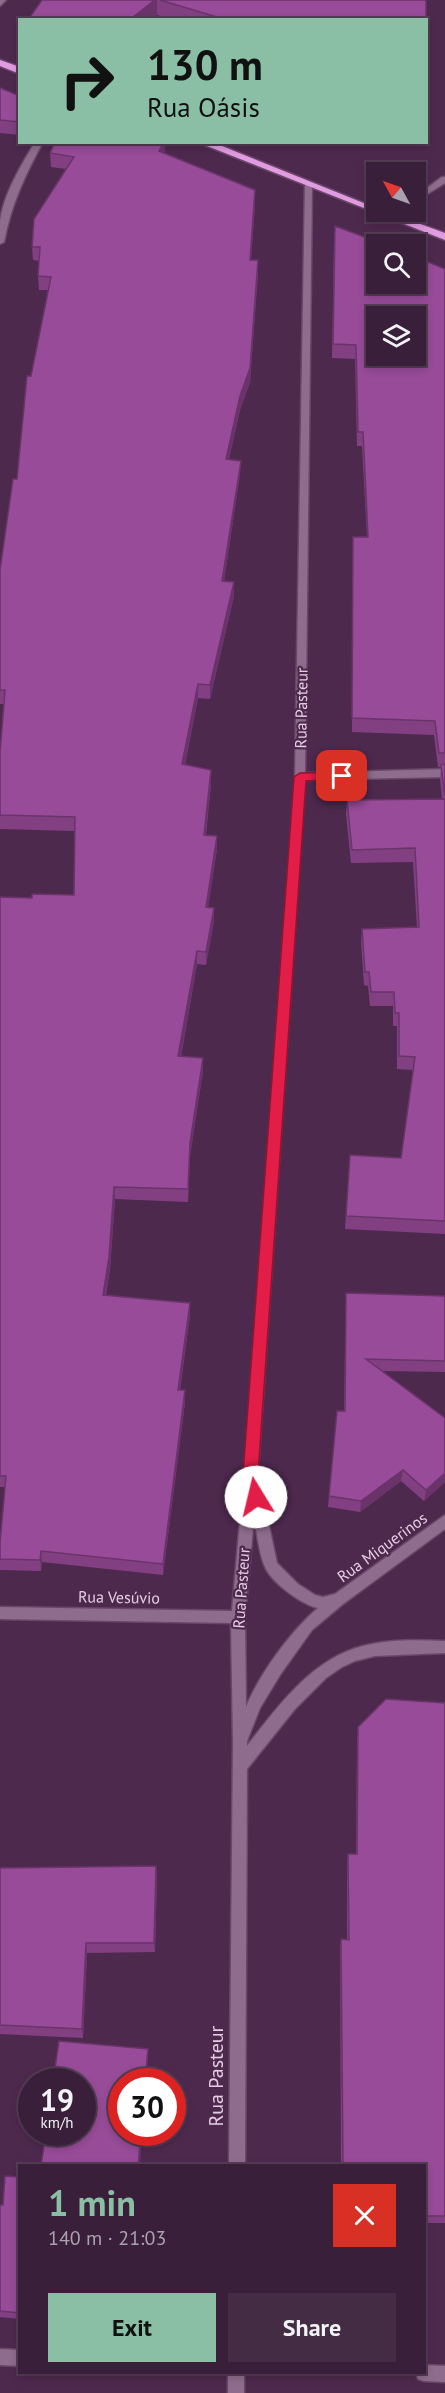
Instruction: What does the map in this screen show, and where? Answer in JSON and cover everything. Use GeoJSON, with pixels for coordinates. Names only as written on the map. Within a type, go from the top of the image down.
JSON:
{"type":"FeatureCollection","features":[{"type":"Feature","properties":{"kind":"main road"},"geometry":{"type":"LineString","coordinates":[[0,63],[18,70]]}},
{"type":"Feature","properties":{"kind":"main road"},"geometry":{"type":"LineString","coordinates":[[207,144],[366,206]]}},
{"type":"Feature","properties":{"kind":"main road"},"geometry":{"type":"LineString","coordinates":[[406,222],[445,237]]}},
{"type":"Feature","properties":{"kind":"street"},"geometry":{"type":"LineString","coordinates":[[0,242],[7,203],[15,183],[38,144]]}},
{"type":"Feature","properties":{"kind":"street"},"geometry":{"type":"LineString","coordinates":[[426,192],[445,179]]}},
{"type":"Feature","properties":{"kind":"street","name":"Rua Pasteur"},"geometry":{"type":"LineString","coordinates":[[237,2164],[238,1769],[240,1743],[238,1617],[251,1475],[300,777],[308,184]]}},
{"type":"Feature","properties":{"kind":"street"},"geometry":{"type":"LineString","coordinates":[[300,777],[445,773]]}},
{"type":"Feature","properties":{"kind":"street","name":"Rua Miquerinos"},"geometry":{"type":"LineString","coordinates":[[251,1475],[271,1566],[292,1588],[312,1601],[323,1603],[338,1600]]}},
{"type":"Feature","properties":{"kind":"street","name":"Rua Miquerinos"},"geometry":{"type":"LineString","coordinates":[[240,1743],[254,1705],[275,1670],[307,1626],[338,1600],[445,1521]]}},
{"type":"Feature","properties":{"kind":"street","name":"Rua Vesúvio"},"geometry":{"type":"LineString","coordinates":[[0,1613],[238,1617]]}},
{"type":"Feature","properties":{"kind":"street"},"geometry":{"type":"LineString","coordinates":[[238,1769],[275,1720],[316,1677],[351,1655],[392,1647],[445,1647]]}},
{"type":"Feature","properties":{"kind":"street"},"geometry":{"type":"LineString","coordinates":[[0,2357],[18,2358]]}},
{"type":"Feature","properties":{"kind":"street"},"geometry":{"type":"LineString","coordinates":[[426,2373],[445,2374]]}},
{"type":"Feature","properties":{"kind":"street"},"geometry":{"type":"LineString","coordinates":[[236,2374],[236,2393]]}},
{"type":"Feature","properties":{"kind":"building"},"geometry":{"type":"Polygon","coordinates":[[[42,0],[155,0],[132,18],[29,18],[42,0]]]}},
{"type":"Feature","properties":{"kind":"building"},"geometry":{"type":"Polygon","coordinates":[[[160,0],[426,0],[426,18],[220,18],[160,0]]]}},
{"type":"Feature","properties":{"kind":"building"},"geometry":{"type":"Polygon","coordinates":[[[0,88],[18,95],[18,122],[0,120],[0,88]]]}},
{"type":"Feature","properties":{"kind":"building"},"geometry":{"type":"Polygon","coordinates":[[[54,144],[163,144],[159,151],[255,190],[250,260],[258,260],[250,368],[240,396],[226,459],[241,461],[222,581],[234,582],[210,685],[198,684],[182,764],[211,770],[204,835],[217,836],[206,907],[214,908],[206,952],[197,951],[178,1056],[203,1058],[190,1143],[188,1189],[114,1187],[109,1257],[103,1295],[190,1303],[178,1390],[185,1390],[163,1564],[41,1551],[40,1560],[0,1559],[6,1476],[0,1476],[0,897],[32,898],[32,894],[74,895],[75,817],[0,815],[0,753],[5,690],[0,690],[0,570],[13,479],[17,479],[27,376],[31,376],[51,277],[38,276],[40,247],[32,247],[34,219],[74,157],[50,153],[54,144]]]}},
{"type":"Feature","properties":{"kind":"building"},"geometry":{"type":"Polygon","coordinates":[[[335,226],[366,238],[366,294],[426,294],[426,261],[445,269],[445,753],[439,753],[435,721],[352,718],[353,537],[368,537],[363,432],[358,432],[356,345],[333,344],[335,226]]]}},
{"type":"Feature","properties":{"kind":"building"},"geometry":{"type":"Polygon","coordinates":[[[445,764],[445,796],[441,765],[445,764]]]}},
{"type":"Feature","properties":{"kind":"building"},"geometry":{"type":"Polygon","coordinates":[[[445,799],[445,1221],[346,1216],[350,1155],[401,1158],[415,1057],[399,1056],[399,1013],[395,1013],[394,992],[371,992],[369,972],[365,972],[362,929],[419,927],[415,848],[352,850],[347,800],[445,799]]]}},
{"type":"Feature","properties":{"kind":"building"},"geometry":{"type":"Polygon","coordinates":[[[346,1293],[445,1296],[445,1361],[366,1359],[445,1418],[445,1473],[426,1490],[403,1470],[361,1501],[329,1496],[337,1411],[345,1411],[346,1293]]]}},
{"type":"Feature","properties":{"kind":"building"},"geometry":{"type":"Polygon","coordinates":[[[386,1699],[445,1703],[445,2216],[426,2216],[426,2164],[343,2164],[341,1939],[349,1940],[348,1854],[357,1854],[358,1727],[386,1699]]]}},
{"type":"Feature","properties":{"kind":"building"},"geometry":{"type":"Polygon","coordinates":[[[156,1866],[154,1943],[86,1943],[82,2029],[0,2025],[0,1868],[156,1866]]]}},
{"type":"Feature","properties":{"kind":"building"},"geometry":{"type":"Polygon","coordinates":[[[59,2041],[148,2049],[146,2068],[108,2068],[108,2146],[140,2146],[138,2164],[41,2164],[44,2146],[96,2146],[96,2068],[55,2068],[59,2041]]]}},
{"type":"Feature","properties":{"kind":"building"},"geometry":{"type":"Polygon","coordinates":[[[5,2176],[18,2177],[18,2313],[0,2311],[0,2205],[3,2205],[5,2176]]]}},
{"type":"Feature","properties":{"kind":"route"},"geometry":{"type":"LineString","coordinates":[[256,1497],[251,1475],[300,777],[342,776]]}}]}
